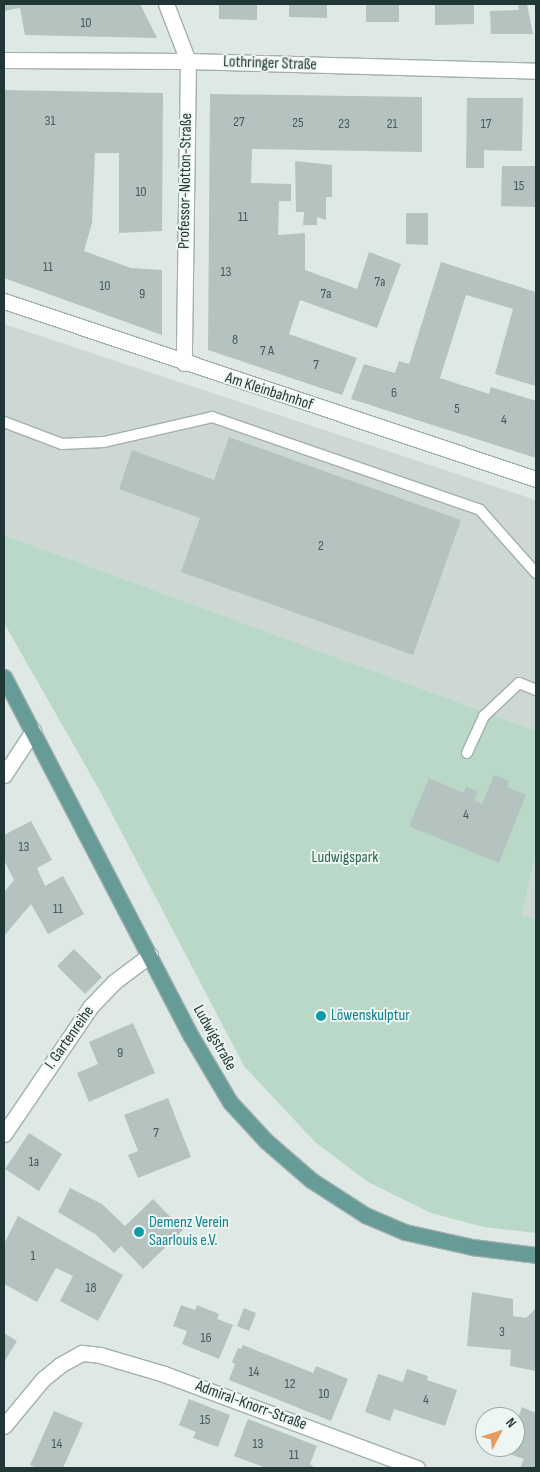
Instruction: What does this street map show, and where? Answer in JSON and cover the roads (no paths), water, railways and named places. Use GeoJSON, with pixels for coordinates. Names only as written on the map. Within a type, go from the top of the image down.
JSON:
{"type":"FeatureCollection","features":[{"type":"Feature","properties":{"kind":"main road","name":"Ludwigstraße"},"geometry":{"type":"LineString","coordinates":[[4,677],[191,1036],[230,1102],[266,1141],[311,1180],[365,1215],[405,1232],[472,1247],[536,1255]]}},
{"type":"Feature","properties":{"kind":"street","name":"Professor-Notton-Straße"},"geometry":{"type":"LineString","coordinates":[[166,4],[188,61],[184,363]]}},
{"type":"Feature","properties":{"kind":"street","name":"Lothringer Straße"},"geometry":{"type":"LineString","coordinates":[[4,60],[188,61],[536,72]]}},
{"type":"Feature","properties":{"kind":"street","name":"Am Kleinbahnhof"},"geometry":{"type":"LineString","coordinates":[[4,301],[536,480]]}},
{"type":"Feature","properties":{"kind":"street"},"geometry":{"type":"LineString","coordinates":[[4,775],[33,731]]}},
{"type":"Feature","properties":{"kind":"street","name":"I. Gartenreihe"},"geometry":{"type":"LineString","coordinates":[[4,1134],[92,1006],[114,982],[150,956]]}},
{"type":"Feature","properties":{"kind":"street","name":"Admiral-Knorr-Straße"},"geometry":{"type":"LineString","coordinates":[[4,1426],[43,1379],[82,1353],[100,1355],[164,1374],[417,1468]]}},
{"type":"Feature","properties":{"kind":"lane"},"geometry":{"type":"LineString","coordinates":[[4,422],[62,444],[104,442],[212,418],[480,510],[536,573]]}},
{"type":"Feature","properties":{"kind":"lane"},"geometry":{"type":"LineString","coordinates":[[467,753],[484,716],[519,682],[536,690]]}},
{"type":"Feature","properties":{"kind":"place","name":"Löwenskulptur"},"geometry":{"type":"Point","coordinates":[321,1016]}},
{"type":"Feature","properties":{"kind":"place","name":"Demenz Verein Saarlouis e.V."},"geometry":{"type":"Point","coordinates":[139,1232]}},
{"type":"Feature","properties":{"kind":"park label","name":"Ludwigspark"},"geometry":{"type":"Point","coordinates":[345,858]}}]}
